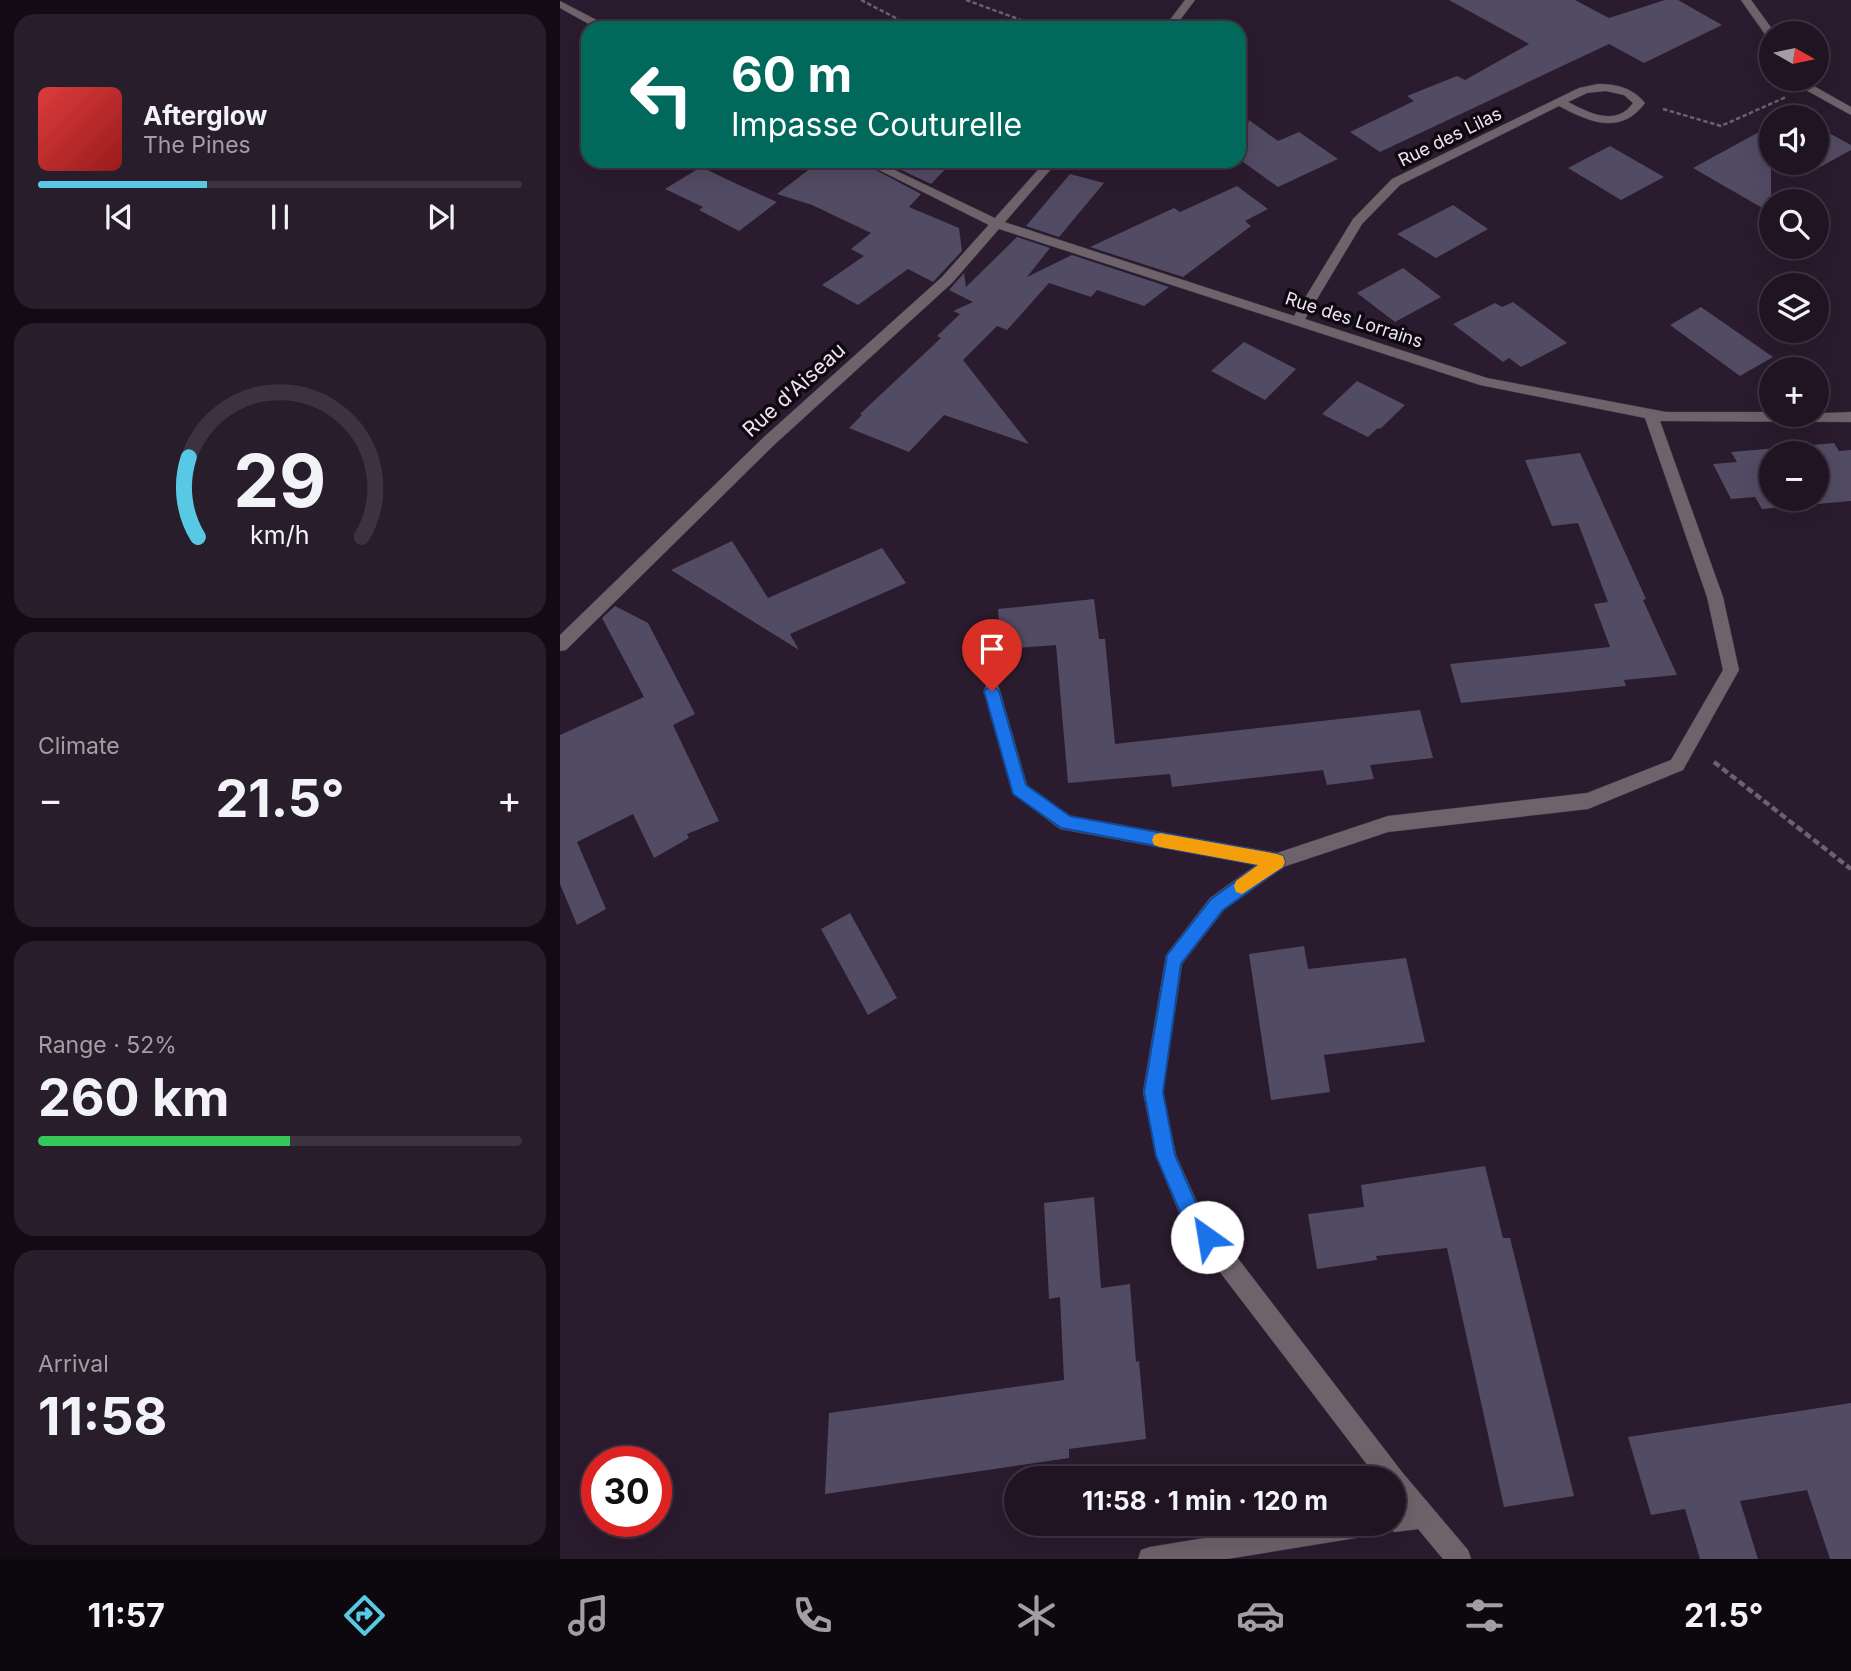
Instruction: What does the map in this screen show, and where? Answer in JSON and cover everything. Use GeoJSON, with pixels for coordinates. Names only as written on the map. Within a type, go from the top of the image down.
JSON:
{"type":"FeatureCollection","features":[{"type":"Feature","properties":{"kind":"street"},"geometry":{"type":"LineString","coordinates":[[1174,21],[1191,0]]}},
{"type":"Feature","properties":{"kind":"street"},"geometry":{"type":"LineString","coordinates":[[1746,0],[1761,21]]}},
{"type":"Feature","properties":{"kind":"street"},"geometry":{"type":"LineString","coordinates":[[560,4],[591,21]]}},
{"type":"Feature","properties":{"kind":"street","name":"Rue des Lilas"},"geometry":{"type":"LineString","coordinates":[[1297,321],[1357,222],[1396,182],[1583,90],[1602,87],[1630,94],[1639,103]]}},
{"type":"Feature","properties":{"kind":"street"},"geometry":{"type":"LineString","coordinates":[[1818,91],[1851,112]]}},
{"type":"Feature","properties":{"kind":"street"},"geometry":{"type":"LineString","coordinates":[[1561,103],[1589,118],[1610,120],[1629,114],[1639,103]]}},
{"type":"Feature","properties":{"kind":"street","name":"Rue des Lorrains"},"geometry":{"type":"LineString","coordinates":[[881,168],[997,224],[1485,382],[1659,416],[1851,417]]}},
{"type":"Feature","properties":{"kind":"street","name":"Rue d'Aiseau"},"geometry":{"type":"LineString","coordinates":[[560,645],[769,440],[947,280],[1046,168]]}},
{"type":"Feature","properties":{"kind":"street"},"geometry":{"type":"LineString","coordinates":[[1383,1466],[1192,1217],[1166,1156],[1153,1092],[1173,961],[1217,904],[1277,862],[1388,824],[1588,801],[1677,765],[1731,670],[1715,597],[1659,416]]}},
{"type":"Feature","properties":{"kind":"street"},"geometry":{"type":"LineString","coordinates":[[992,691],[1019,789],[1066,823],[1277,862]]}},
{"type":"Feature","properties":{"kind":"street"},"geometry":{"type":"LineString","coordinates":[[1406,1495],[1459,1559]]}},
{"type":"Feature","properties":{"kind":"street"},"geometry":{"type":"LineString","coordinates":[[1406,1518],[1422,1516]]}},
{"type":"Feature","properties":{"kind":"street"},"geometry":{"type":"LineString","coordinates":[[1150,1559],[1293,1536]]}},
{"type":"Feature","properties":{"kind":"path"},"geometry":{"type":"LineString","coordinates":[[861,0],[874,10],[908,21]]}},
{"type":"Feature","properties":{"kind":"path"},"geometry":{"type":"LineString","coordinates":[[966,0],[1024,21]]}},
{"type":"Feature","properties":{"kind":"path"},"geometry":{"type":"LineString","coordinates":[[1639,103],[1721,126],[1789,91]]}},
{"type":"Feature","properties":{"kind":"path"},"geometry":{"type":"LineString","coordinates":[[1689,743],[1851,869]]}},
{"type":"Feature","properties":{"kind":"building"},"geometry":{"type":"Polygon","coordinates":[[[1449,0],[1575,0],[1609,18],[1665,0],[1678,0],[1722,25],[1644,63],[1609,44],[1380,152],[1350,132],[1414,101],[1407,96],[1457,76],[1465,80],[1529,44],[1449,0]]]}},
{"type":"Feature","properties":{"kind":"building"},"geometry":{"type":"Polygon","coordinates":[[[1249,120],[1278,141],[1299,132],[1338,159],[1278,187],[1246,164],[1246,132],[1249,120]]]}},
{"type":"Feature","properties":{"kind":"building"},"geometry":{"type":"Polygon","coordinates":[[[1759,132],[1759,175],[1771,175],[1771,189],[1759,189],[1759,206],[1693,168],[1759,132]]]}},
{"type":"Feature","properties":{"kind":"building"},"geometry":{"type":"Polygon","coordinates":[[[1829,133],[1851,145],[1851,150],[1829,162],[1829,133]]]}},
{"type":"Feature","properties":{"kind":"building"},"geometry":{"type":"Polygon","coordinates":[[[1610,146],[1664,177],[1621,200],[1568,168],[1610,146]]]}},
{"type":"Feature","properties":{"kind":"building"},"geometry":{"type":"Polygon","coordinates":[[[703,168],[777,202],[739,231],[699,210],[703,207],[665,189],[703,168]]]}},
{"type":"Feature","properties":{"kind":"building"},"geometry":{"type":"Polygon","coordinates":[[[811,168],[872,168],[921,194],[909,207],[959,228],[962,251],[933,282],[908,269],[858,305],[822,285],[864,256],[851,249],[871,233],[812,205],[777,194],[811,168]]]}},
{"type":"Feature","properties":{"kind":"building"},"geometry":{"type":"Polygon","coordinates":[[[897,168],[946,168],[931,184],[897,168]]]}},
{"type":"Feature","properties":{"kind":"building"},"geometry":{"type":"Polygon","coordinates":[[[1070,174],[1104,183],[1059,237],[1026,226],[1070,174]]]}},
{"type":"Feature","properties":{"kind":"building"},"geometry":{"type":"Polygon","coordinates":[[[1237,186],[1268,209],[1245,221],[1251,226],[1183,277],[1090,247],[1174,208],[1180,212],[1237,186]]]}},
{"type":"Feature","properties":{"kind":"building"},"geometry":{"type":"Polygon","coordinates":[[[1453,205],[1488,229],[1436,258],[1397,234],[1453,205]]]}},
{"type":"Feature","properties":{"kind":"building"},"geometry":{"type":"Polygon","coordinates":[[[1017,237],[1050,248],[1027,277],[1072,255],[1169,287],[1144,306],[1097,290],[1091,297],[1049,283],[1007,330],[997,326],[963,360],[1029,444],[944,415],[909,452],[849,428],[862,415],[860,414],[941,338],[937,336],[960,314],[953,311],[973,302],[949,290],[964,273],[966,287],[1017,237]]]}},
{"type":"Feature","properties":{"kind":"building"},"geometry":{"type":"Polygon","coordinates":[[[1403,268],[1441,297],[1395,322],[1357,293],[1403,268]]]}},
{"type":"Feature","properties":{"kind":"building"},"geometry":{"type":"Polygon","coordinates":[[[1513,302],[1567,343],[1521,367],[1509,358],[1503,362],[1453,324],[1495,303],[1502,307],[1513,302]]]}},
{"type":"Feature","properties":{"kind":"building"},"geometry":{"type":"Polygon","coordinates":[[[1701,307],[1773,357],[1759,357],[1759,365],[1740,376],[1670,325],[1701,307]]]}},
{"type":"Feature","properties":{"kind":"building"},"geometry":{"type":"Polygon","coordinates":[[[1244,342],[1296,369],[1265,400],[1211,371],[1244,342]]]}},
{"type":"Feature","properties":{"kind":"building"},"geometry":{"type":"Polygon","coordinates":[[[1357,381],[1405,405],[1368,437],[1322,414],[1357,381]]]}},
{"type":"Feature","properties":{"kind":"building"},"geometry":{"type":"Polygon","coordinates":[[[1829,443],[1834,443],[1839,451],[1851,450],[1851,501],[1829,503],[1829,443]]]}},
{"type":"Feature","properties":{"kind":"building"},"geometry":{"type":"Polygon","coordinates":[[[1759,450],[1759,504],[1755,497],[1731,499],[1713,464],[1737,462],[1731,452],[1759,450]]]}},
{"type":"Feature","properties":{"kind":"building"},"geometry":{"type":"Polygon","coordinates":[[[1580,453],[1677,675],[1624,680],[1626,686],[1461,703],[1450,664],[1610,647],[1594,604],[1608,602],[1578,523],[1552,526],[1525,460],[1580,453]]]}},
{"type":"Feature","properties":{"kind":"building"},"geometry":{"type":"Polygon","coordinates":[[[732,541],[768,598],[882,548],[906,583],[790,634],[799,650],[671,570],[732,541]]]}},
{"type":"Feature","properties":{"kind":"building"},"geometry":{"type":"Polygon","coordinates":[[[1094,599],[1099,639],[1105,639],[1115,744],[1420,710],[1433,758],[1370,765],[1374,779],[1327,785],[1323,770],[1172,787],[1170,774],[1068,783],[1056,645],[1001,649],[998,609],[1094,599]]]}},
{"type":"Feature","properties":{"kind":"building"},"geometry":{"type":"Polygon","coordinates":[[[615,606],[648,623],[695,714],[673,725],[719,821],[687,834],[689,838],[654,858],[633,814],[577,842],[606,909],[577,925],[560,884],[560,735],[644,697],[602,618],[615,606]]]}},
{"type":"Feature","properties":{"kind":"building"},"geometry":{"type":"Polygon","coordinates":[[[850,913],[897,998],[868,1015],[821,929],[850,913]]]}},
{"type":"Feature","properties":{"kind":"building"},"geometry":{"type":"Polygon","coordinates":[[[1304,946],[1308,969],[1406,958],[1425,1042],[1324,1055],[1330,1092],[1271,1100],[1249,954],[1304,946]]]}},
{"type":"Feature","properties":{"kind":"building"},"geometry":{"type":"Polygon","coordinates":[[[1485,1166],[1503,1238],[1510,1238],[1574,1496],[1504,1507],[1447,1248],[1376,1256],[1377,1260],[1317,1269],[1308,1214],[1364,1207],[1361,1185],[1485,1166]]]}},
{"type":"Feature","properties":{"kind":"building"},"geometry":{"type":"Polygon","coordinates":[[[1094,1197],[1101,1288],[1130,1284],[1146,1439],[1069,1449],[1069,1458],[825,1494],[829,1413],[1064,1380],[1060,1297],[1049,1299],[1044,1203],[1094,1197]]]}},
{"type":"Feature","properties":{"kind":"building"},"geometry":{"type":"Polygon","coordinates":[[[1851,1403],[1851,1559],[1830,1559],[1807,1490],[1740,1501],[1758,1559],[1700,1559],[1685,1509],[1651,1515],[1628,1437],[1851,1403]]]}},
{"type":"Feature","properties":{"kind":"slow traffic"},"geometry":{"type":"LineString","coordinates":[[1160,840],[1277,862],[1242,886]]}},
{"type":"Feature","properties":{"kind":"route"},"geometry":{"type":"LineString","coordinates":[[992,691],[1019,789],[1066,823],[1277,862],[1217,904],[1173,961],[1153,1092],[1166,1156],[1192,1217],[1207,1237]]}}]}
